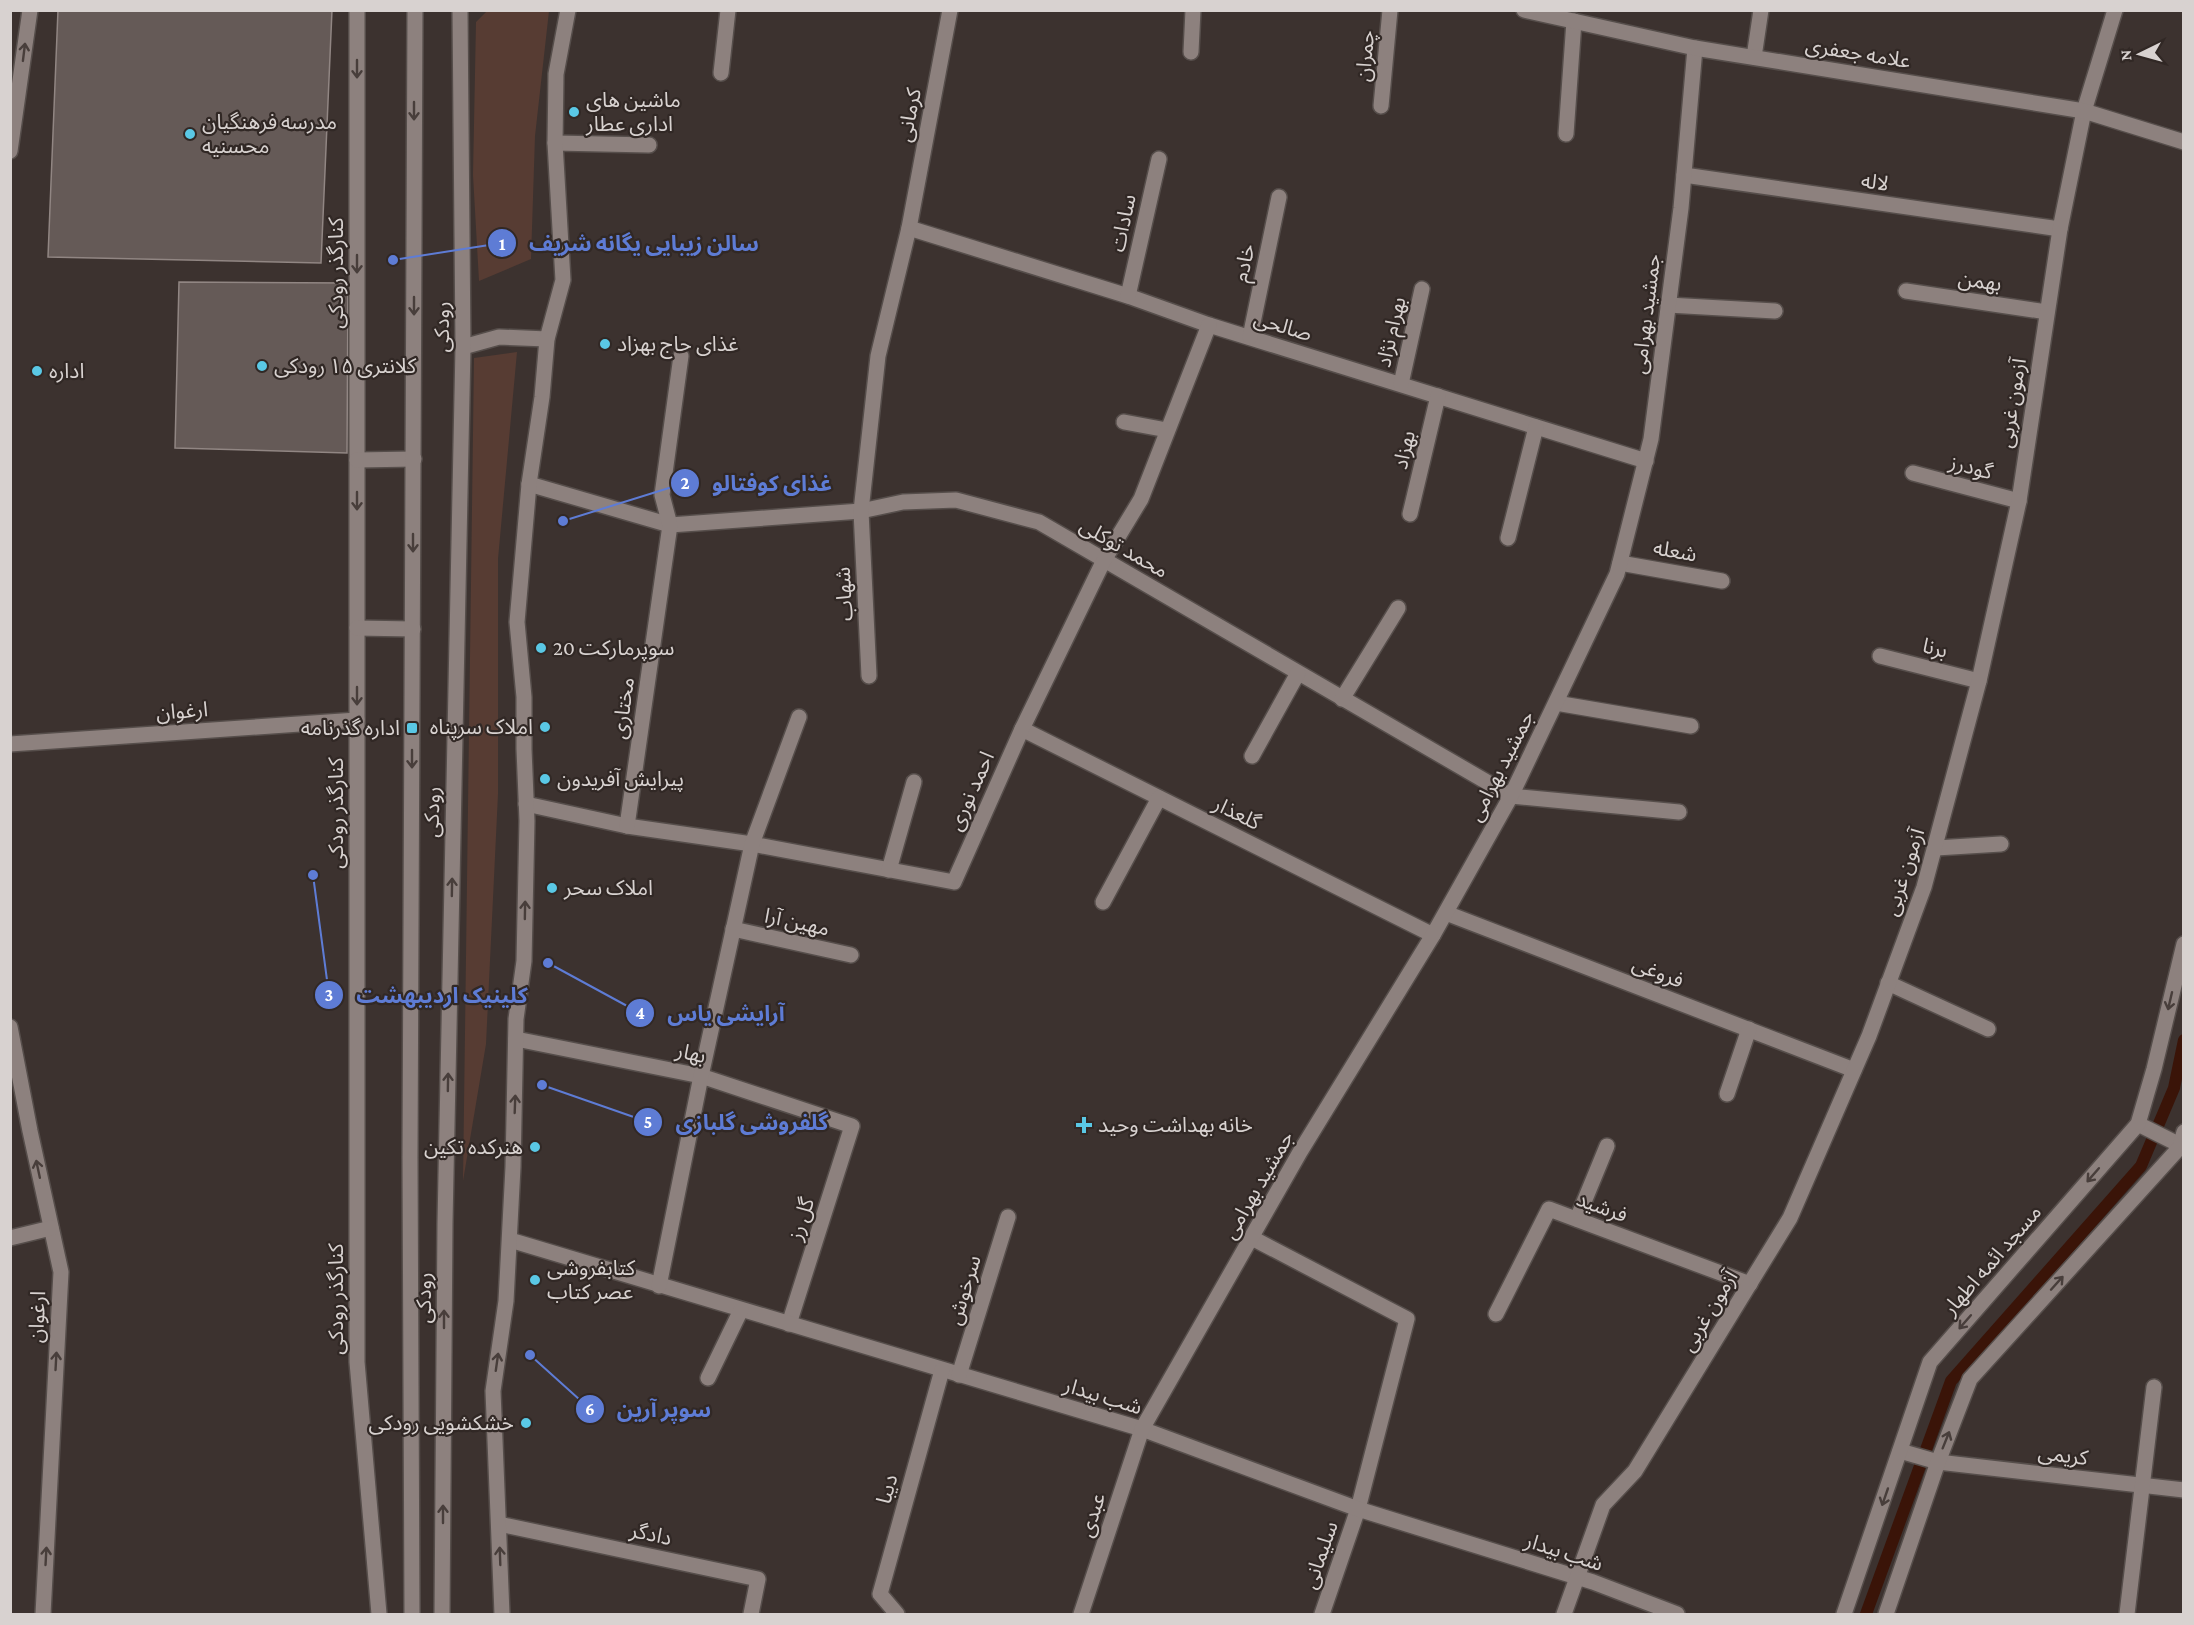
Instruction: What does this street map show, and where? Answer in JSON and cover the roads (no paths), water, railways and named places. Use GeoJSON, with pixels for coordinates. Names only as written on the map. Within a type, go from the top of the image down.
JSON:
{"type":"FeatureCollection","features":[{"type":"Feature","properties":{"kind":"street"},"geometry":{"type":"LineString","coordinates":[[10,151],[30,10]]}},
{"type":"Feature","properties":{"kind":"street","name":"کنارگذر رودکی"},"geometry":{"type":"LineString","coordinates":[[357,10],[357,1362],[379,1614]]}},
{"type":"Feature","properties":{"kind":"street","name":"رودکی"},"geometry":{"type":"LineString","coordinates":[[412,1614],[410,1158],[415,10]]}},
{"type":"Feature","properties":{"kind":"street","name":"رودکی"},"geometry":{"type":"LineString","coordinates":[[442,1614],[445,1211],[463,347],[460,10]]}},
{"type":"Feature","properties":{"kind":"street"},"geometry":{"type":"LineString","coordinates":[[502,1614],[493,1391],[506,1301],[510,1240],[516,1019],[524,961],[526,804],[524,697],[517,622],[529,484],[542,398],[547,339],[563,280],[555,142],[556,74],[568,10]]}},
{"type":"Feature","properties":{"kind":"street"},"geometry":{"type":"LineString","coordinates":[[721,73],[728,10]]}},
{"type":"Feature","properties":{"kind":"street","name":"کرمانی"},"geometry":{"type":"LineString","coordinates":[[861,511],[878,356],[909,228],[950,10]]}},
{"type":"Feature","properties":{"kind":"street"},"geometry":{"type":"LineString","coordinates":[[1191,52],[1193,10]]}},
{"type":"Feature","properties":{"kind":"street","name":"چمران"},"geometry":{"type":"LineString","coordinates":[[1381,106],[1390,10]]}},
{"type":"Feature","properties":{"kind":"street","name":"علامه جعفری"},"geometry":{"type":"LineString","coordinates":[[1524,10],[1695,48],[2084,111],[2184,142]]}},
{"type":"Feature","properties":{"kind":"street"},"geometry":{"type":"LineString","coordinates":[[1754,57],[1761,10]]}},
{"type":"Feature","properties":{"kind":"street","name":"آزمون غربی"},"geometry":{"type":"LineString","coordinates":[[1564,1614],[1603,1505],[1635,1471],[1790,1218],[1854,1070],[1924,887],[1979,681],[2019,501],[2060,230],[2084,111],[2115,10]]}},
{"type":"Feature","properties":{"kind":"street"},"geometry":{"type":"LineString","coordinates":[[1566,134],[1574,21]]}},
{"type":"Feature","properties":{"kind":"street","name":"جمشید بهرامی"},"geometry":{"type":"LineString","coordinates":[[1142,1430],[1300,1152],[1433,935],[1511,796],[1617,574],[1652,439],[1684,176],[1695,48]]}},
{"type":"Feature","properties":{"kind":"street"},"geometry":{"type":"LineString","coordinates":[[555,142],[649,145]]}},
{"type":"Feature","properties":{"kind":"street","name":"سادات"},"geometry":{"type":"LineString","coordinates":[[1128,296],[1159,159]]}},
{"type":"Feature","properties":{"kind":"street","name":"لاله"},"geometry":{"type":"LineString","coordinates":[[1684,176],[2060,230]]}},
{"type":"Feature","properties":{"kind":"street","name":"خادم"},"geometry":{"type":"LineString","coordinates":[[1250,337],[1279,197]]}},
{"type":"Feature","properties":{"kind":"street","name":"صالحی"},"geometry":{"type":"LineString","coordinates":[[909,228],[1128,296],[1209,325],[1646,461]]}},
{"type":"Feature","properties":{"kind":"street","name":"بهرام نژاد"},"geometry":{"type":"LineString","coordinates":[[1401,384],[1422,289]]}},
{"type":"Feature","properties":{"kind":"street","name":"بهمن"},"geometry":{"type":"LineString","coordinates":[[1906,291],[2047,312]]}},
{"type":"Feature","properties":{"kind":"street"},"geometry":{"type":"LineString","coordinates":[[1668,305],[1775,311]]}},
{"type":"Feature","properties":{"kind":"street","name":"احمد نوری"},"geometry":{"type":"LineString","coordinates":[[526,804],[627,826],[752,844],[954,882],[1022,729],[1104,560],[1141,499],[1209,325]]}},
{"type":"Feature","properties":{"kind":"street"},"geometry":{"type":"LineString","coordinates":[[463,347],[499,337],[547,339]]}},
{"type":"Feature","properties":{"kind":"street"},"geometry":{"type":"LineString","coordinates":[[670,525],[662,495],[681,356]]}},
{"type":"Feature","properties":{"kind":"street","name":"بهزاد"},"geometry":{"type":"LineString","coordinates":[[1410,514],[1438,396]]}},
{"type":"Feature","properties":{"kind":"street"},"geometry":{"type":"LineString","coordinates":[[1124,422],[1167,430]]}},
{"type":"Feature","properties":{"kind":"street"},"geometry":{"type":"LineString","coordinates":[[1508,538],[1536,427]]}},
{"type":"Feature","properties":{"kind":"street"},"geometry":{"type":"LineString","coordinates":[[357,460],[414,459]]}},
{"type":"Feature","properties":{"kind":"street","name":"گودرز"},"geometry":{"type":"LineString","coordinates":[[1913,473],[2019,501]]}},
{"type":"Feature","properties":{"kind":"street"},"geometry":{"type":"LineString","coordinates":[[529,484],[670,525]]}},
{"type":"Feature","properties":{"kind":"street","name":"محمد توکلی"},"geometry":{"type":"LineString","coordinates":[[670,525],[861,511],[903,502],[956,500],[1039,522],[1511,796]]}},
{"type":"Feature","properties":{"kind":"street","name":"شهاب"},"geometry":{"type":"LineString","coordinates":[[861,511],[869,675]]}},
{"type":"Feature","properties":{"kind":"street","name":"مختاری"},"geometry":{"type":"LineString","coordinates":[[627,826],[670,525]]}},
{"type":"Feature","properties":{"kind":"street","name":"شعله"},"geometry":{"type":"LineString","coordinates":[[1620,563],[1722,581]]}},
{"type":"Feature","properties":{"kind":"street"},"geometry":{"type":"LineString","coordinates":[[1342,699],[1398,608]]}},
{"type":"Feature","properties":{"kind":"street"},"geometry":{"type":"LineString","coordinates":[[357,628],[413,629]]}},
{"type":"Feature","properties":{"kind":"street","name":"برنا"},"geometry":{"type":"LineString","coordinates":[[1880,657],[1979,681]]}},
{"type":"Feature","properties":{"kind":"street"},"geometry":{"type":"LineString","coordinates":[[1252,756],[1298,673]]}},
{"type":"Feature","properties":{"kind":"street"},"geometry":{"type":"LineString","coordinates":[[1556,703],[1691,726]]}},
{"type":"Feature","properties":{"kind":"street"},"geometry":{"type":"LineString","coordinates":[[659,1286],[701,1076],[752,844],[799,717]]}},
{"type":"Feature","properties":{"kind":"street","name":"ارغوان"},"geometry":{"type":"LineString","coordinates":[[10,744],[357,720]]}},
{"type":"Feature","properties":{"kind":"street","name":"گلعذار"},"geometry":{"type":"LineString","coordinates":[[1022,729],[1433,935]]}},
{"type":"Feature","properties":{"kind":"street"},"geometry":{"type":"LineString","coordinates":[[889,870],[914,782]]}},
{"type":"Feature","properties":{"kind":"street"},"geometry":{"type":"LineString","coordinates":[[1511,796],[1679,812]]}},
{"type":"Feature","properties":{"kind":"street"},"geometry":{"type":"LineString","coordinates":[[1103,902],[1159,798]]}},
{"type":"Feature","properties":{"kind":"street"},"geometry":{"type":"LineString","coordinates":[[1936,848],[2001,844]]}},
{"type":"Feature","properties":{"kind":"street","name":"فروغی"},"geometry":{"type":"LineString","coordinates":[[1446,913],[1854,1070]]}},
{"type":"Feature","properties":{"kind":"street","name":"مهین آرا"},"geometry":{"type":"LineString","coordinates":[[733,929],[851,955]]}},
{"type":"Feature","properties":{"kind":"street","name":"مسجد ائمه اطهار"},"geometry":{"type":"LineString","coordinates":[[1844,1614],[1902,1452],[1930,1362],[2139,1125],[2184,944]]}},
{"type":"Feature","properties":{"kind":"street"},"geometry":{"type":"LineString","coordinates":[[1888,983],[1988,1029]]}},
{"type":"Feature","properties":{"kind":"street","name":"ارغوان"},"geometry":{"type":"LineString","coordinates":[[10,1026],[61,1272],[43,1614]]}},
{"type":"Feature","properties":{"kind":"street"},"geometry":{"type":"LineString","coordinates":[[1727,1094],[1749,1029]]}},
{"type":"Feature","properties":{"kind":"street","name":"بهار"},"geometry":{"type":"LineString","coordinates":[[516,1039],[701,1076],[852,1126]]}},
{"type":"Feature","properties":{"kind":"street"},"geometry":{"type":"LineString","coordinates":[[1886,1614],[1936,1461],[1970,1379],[2181,1143],[2139,1125]]}},
{"type":"Feature","properties":{"kind":"street","name":"گل رز"},"geometry":{"type":"LineString","coordinates":[[789,1324],[852,1126]]}},
{"type":"Feature","properties":{"kind":"street"},"geometry":{"type":"LineString","coordinates":[[1577,1219],[1607,1146]]}},
{"type":"Feature","properties":{"kind":"street","name":"فرشید"},"geometry":{"type":"LineString","coordinates":[[1496,1314],[1549,1209],[1750,1284]]}},
{"type":"Feature","properties":{"kind":"street","name":"سرخوش"},"geometry":{"type":"LineString","coordinates":[[959,1375],[1008,1217]]}},
{"type":"Feature","properties":{"kind":"street"},"geometry":{"type":"LineString","coordinates":[[10,1238],[51,1228]]}},
{"type":"Feature","properties":{"kind":"street","name":"سلیمانی"},"geometry":{"type":"LineString","coordinates":[[1252,1238],[1407,1319],[1358,1509],[1322,1614]]}},
{"type":"Feature","properties":{"kind":"street","name":"شب بیدار"},"geometry":{"type":"LineString","coordinates":[[510,1240],[1142,1430],[1358,1509],[1578,1577],[1677,1614]]}},
{"type":"Feature","properties":{"kind":"street"},"geometry":{"type":"LineString","coordinates":[[708,1378],[741,1310]]}},
{"type":"Feature","properties":{"kind":"street","name":"دیبا"},"geometry":{"type":"LineString","coordinates":[[897,1614],[880,1594],[942,1370]]}},
{"type":"Feature","properties":{"kind":"street"},"geometry":{"type":"LineString","coordinates":[[2127,1614],[2154,1387]]}},
{"type":"Feature","properties":{"kind":"street","name":"عبدی"},"geometry":{"type":"LineString","coordinates":[[1081,1614],[1142,1430]]}},
{"type":"Feature","properties":{"kind":"street","name":"کریمی"},"geometry":{"type":"LineString","coordinates":[[1902,1452],[1936,1461],[2184,1490]]}},
{"type":"Feature","properties":{"kind":"street","name":"دادگر"},"geometry":{"type":"LineString","coordinates":[[499,1524],[758,1578],[751,1614]]}},
{"type":"Feature","properties":{"kind":"waterway"},"geometry":{"type":"LineString","coordinates":[[1866,1614],[1951,1381],[2141,1166],[2174,1088],[2184,1040]]}},
{"type":"Feature","properties":{"kind":"place","name":"ماشین های اداری عطار"},"geometry":{"type":"Point","coordinates":[574,112]}},
{"type":"Feature","properties":{"kind":"place","name":"مدرسه فرهنگیان محسنیه"},"geometry":{"type":"Point","coordinates":[190,134]}},
{"type":"Feature","properties":{"kind":"place","name":"سالن زیبایی یگانه شریف"},"geometry":{"type":"Point","coordinates":[393,260]}},
{"type":"Feature","properties":{"kind":"place","name":"غذای حاج بهزاد"},"geometry":{"type":"Point","coordinates":[605,344]}},
{"type":"Feature","properties":{"kind":"place","name":"کلانتری ۱۵ رودکی"},"geometry":{"type":"Point","coordinates":[262,366]}},
{"type":"Feature","properties":{"kind":"place","name":"اداره"},"geometry":{"type":"Point","coordinates":[37,371]}},
{"type":"Feature","properties":{"kind":"place","name":"غذای کوفتالو"},"geometry":{"type":"Point","coordinates":[563,521]}},
{"type":"Feature","properties":{"kind":"place","name":"سوپرمارکت 20"},"geometry":{"type":"Point","coordinates":[541,648]}},
{"type":"Feature","properties":{"kind":"place","name":"املاک سرپناه"},"geometry":{"type":"Point","coordinates":[545,727]}},
{"type":"Feature","properties":{"kind":"place","name":"اداره گذرنامه"},"geometry":{"type":"Point","coordinates":[412,728]}},
{"type":"Feature","properties":{"kind":"place","name":"پیرایش آفریدون"},"geometry":{"type":"Point","coordinates":[545,779]}},
{"type":"Feature","properties":{"kind":"place","name":"کلینیک اردیبهشت"},"geometry":{"type":"Point","coordinates":[313,875]}},
{"type":"Feature","properties":{"kind":"place","name":"املاک سحر"},"geometry":{"type":"Point","coordinates":[552,888]}},
{"type":"Feature","properties":{"kind":"place","name":"آرایشی یاس"},"geometry":{"type":"Point","coordinates":[548,963]}},
{"type":"Feature","properties":{"kind":"place","name":"گلفروشی گلبازی"},"geometry":{"type":"Point","coordinates":[542,1085]}},
{"type":"Feature","properties":{"kind":"place","name":"خانه بهداشت وحید"},"geometry":{"type":"Point","coordinates":[1084,1125]}},
{"type":"Feature","properties":{"kind":"place","name":"هنرکده تکین"},"geometry":{"type":"Point","coordinates":[535,1147]}},
{"type":"Feature","properties":{"kind":"place","name":"کتابفروشی عصر کتاب"},"geometry":{"type":"Point","coordinates":[535,1280]}},
{"type":"Feature","properties":{"kind":"place","name":"سوپر آرین"},"geometry":{"type":"Point","coordinates":[530,1355]}},
{"type":"Feature","properties":{"kind":"place","name":"خشکشویی رودکی"},"geometry":{"type":"Point","coordinates":[526,1423]}}]}
